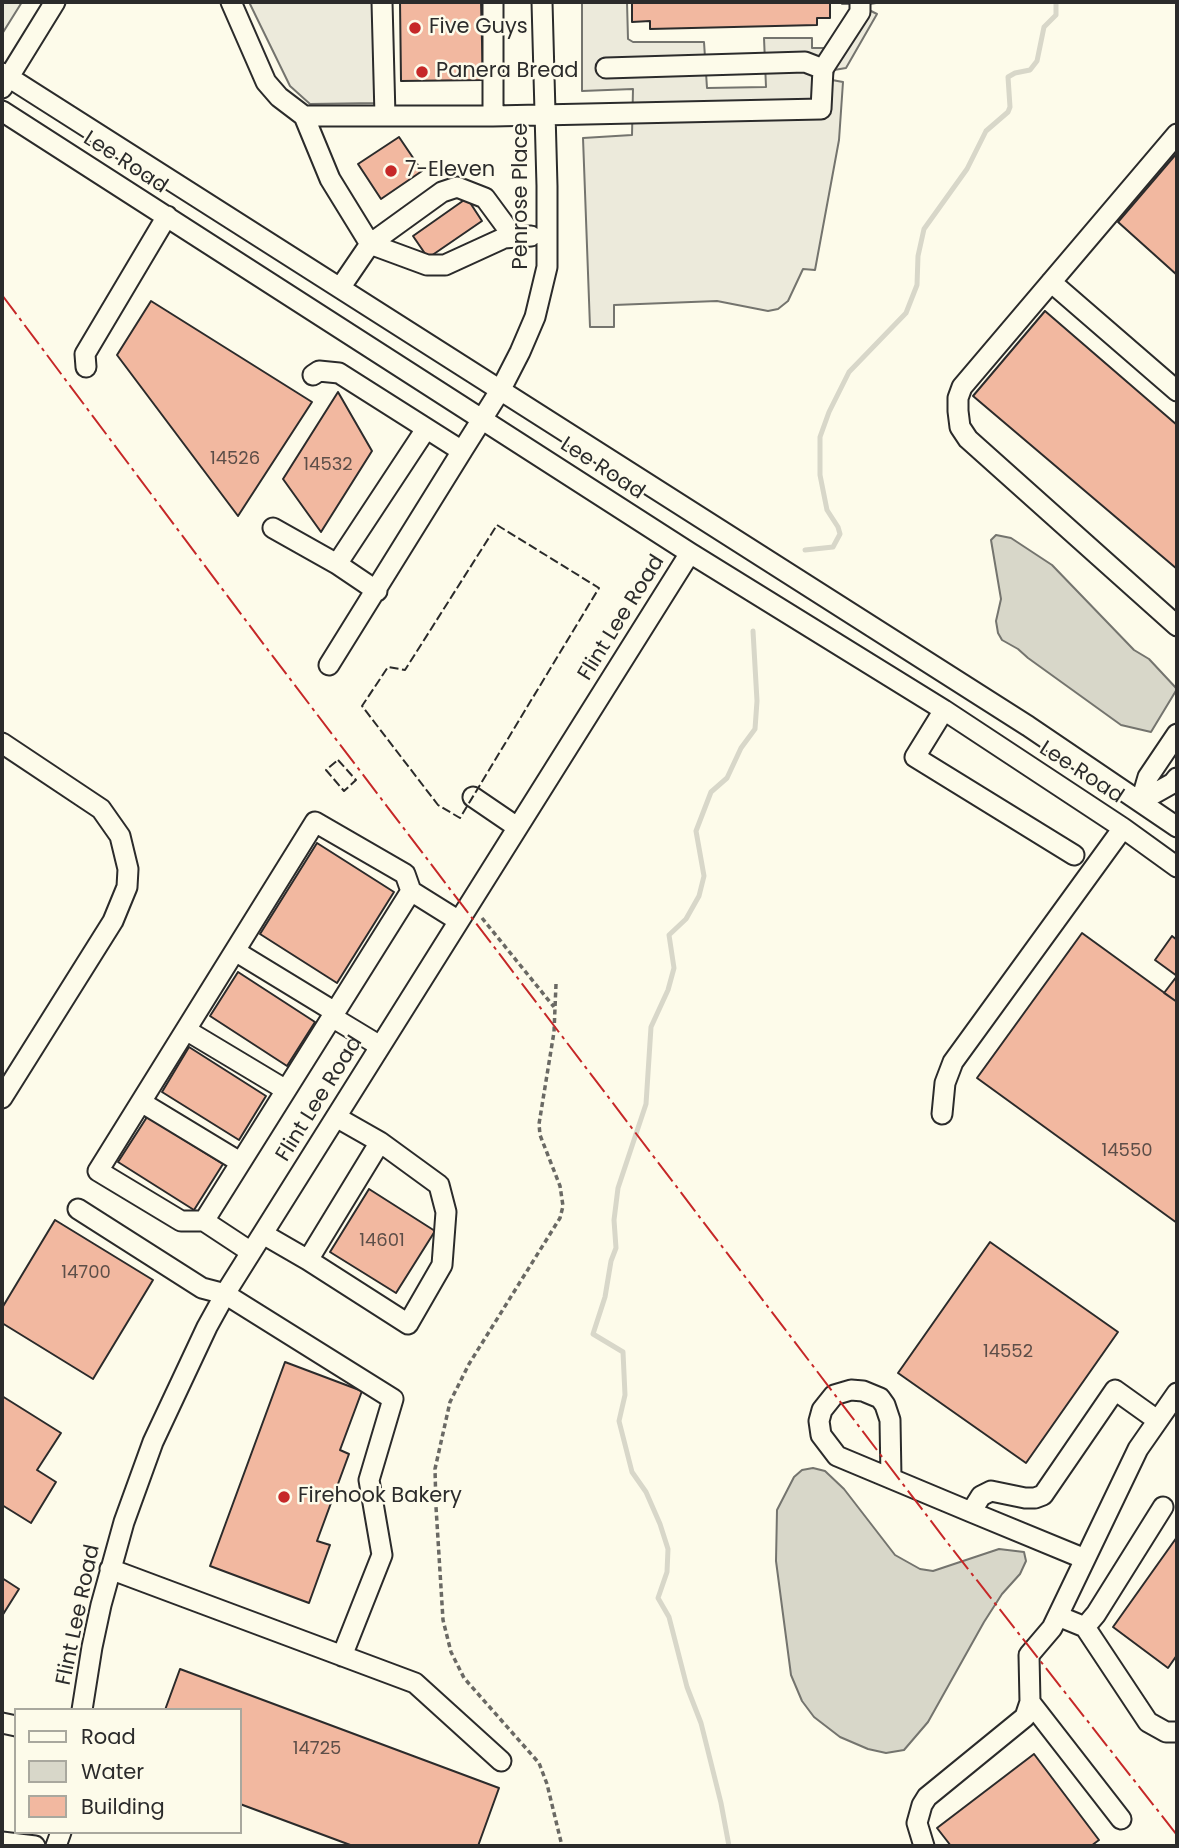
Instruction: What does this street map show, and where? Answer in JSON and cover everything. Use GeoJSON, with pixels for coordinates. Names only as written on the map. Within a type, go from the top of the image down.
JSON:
{"type":"FeatureCollection","features":[{"type":"Feature","properties":{"kind":"street"},"geometry":{"type":"LineString","coordinates":[[4,80],[55,2]]}},
{"type":"Feature","properties":{"kind":"street"},"geometry":{"type":"LineString","coordinates":[[231,2],[266,82],[279,97],[304,116],[330,179],[370,244],[427,265],[445,265],[505,237],[522,236],[485,198],[457,187],[442,192],[370,244],[340,288]]}},
{"type":"Feature","properties":{"kind":"street"},"geometry":{"type":"LineString","coordinates":[[383,2],[385,116]]}},
{"type":"Feature","properties":{"kind":"street"},"geometry":{"type":"LineString","coordinates":[[492,2],[493,116]]}},
{"type":"Feature","properties":{"kind":"street","name":"Penrose Place"},"geometry":{"type":"LineString","coordinates":[[329,665],[501,389],[530,329],[544,280],[548,220],[542,2]]}},
{"type":"Feature","properties":{"kind":"street"},"geometry":{"type":"LineString","coordinates":[[304,116],[493,116],[821,110],[823,69],[860,12],[860,2]]}},
{"type":"Feature","properties":{"kind":"street"},"geometry":{"type":"LineString","coordinates":[[606,68],[805,62],[823,69]]}},
{"type":"Feature","properties":{"kind":"street","name":"Lee Road"},"geometry":{"type":"LineString","coordinates":[[4,80],[501,389],[1141,801],[1177,827]]}},
{"type":"Feature","properties":{"kind":"street","name":"Lee Road"},"geometry":{"type":"LineString","coordinates":[[2,111],[690,553],[944,710],[1123,828],[1177,867]]}},
{"type":"Feature","properties":{"kind":"street"},"geometry":{"type":"LineString","coordinates":[[1177,134],[962,387],[958,398],[960,427],[968,439],[1177,626]]}},
{"type":"Feature","properties":{"kind":"street"},"geometry":{"type":"LineString","coordinates":[[86,367],[85,354],[167,216]]}},
{"type":"Feature","properties":{"kind":"street"},"geometry":{"type":"LineString","coordinates":[[1051,282],[1177,391]]}},
{"type":"Feature","properties":{"kind":"street"},"geometry":{"type":"LineString","coordinates":[[313,375],[319,371],[339,373],[462,451]]}},
{"type":"Feature","properties":{"kind":"street"},"geometry":{"type":"LineString","coordinates":[[337,564],[426,429]]}},
{"type":"Feature","properties":{"kind":"street"},"geometry":{"type":"LineString","coordinates":[[273,528],[337,564],[377,591]]}},
{"type":"Feature","properties":{"kind":"street","name":"Flint Lee Road"},"geometry":{"type":"LineString","coordinates":[[82,1708],[92,1647],[127,1512],[153,1442],[225,1294],[690,553]]}},
{"type":"Feature","properties":{"kind":"street"},"geometry":{"type":"LineString","coordinates":[[944,710],[915,758],[1074,855]]}},
{"type":"Feature","properties":{"kind":"street"},"geometry":{"type":"LineString","coordinates":[[1141,801],[1148,776],[1177,734]]}},
{"type":"Feature","properties":{"kind":"street"},"geometry":{"type":"LineString","coordinates":[[2,743],[101,809],[120,836],[128,869],[124,895],[113,921],[2,1098]]}},
{"type":"Feature","properties":{"kind":"street"},"geometry":{"type":"LineString","coordinates":[[1141,801],[1177,778]]}},
{"type":"Feature","properties":{"kind":"street"},"geometry":{"type":"LineString","coordinates":[[473,797],[517,827]]}},
{"type":"Feature","properties":{"kind":"street"},"geometry":{"type":"LineString","coordinates":[[251,1252],[204,1221],[181,1222],[98,1171],[315,822],[405,874],[411,891],[459,921]]}},
{"type":"Feature","properties":{"kind":"street"},"geometry":{"type":"LineString","coordinates":[[942,1114],[945,1083],[953,1062],[1123,828]]}},
{"type":"Feature","properties":{"kind":"street"},"geometry":{"type":"LineString","coordinates":[[204,1221],[411,891]]}},
{"type":"Feature","properties":{"kind":"street"},"geometry":{"type":"LineString","coordinates":[[235,951],[380,1046]]}},
{"type":"Feature","properties":{"kind":"street"},"geometry":{"type":"LineString","coordinates":[[186,1030],[286,1090]]}},
{"type":"Feature","properties":{"kind":"street"},"geometry":{"type":"LineString","coordinates":[[141,1102],[240,1162]]}},
{"type":"Feature","properties":{"kind":"street"},"geometry":{"type":"LineString","coordinates":[[262,1234],[408,1324],[442,1265],[446,1212],[439,1185],[380,1142],[336,1117]]}},
{"type":"Feature","properties":{"kind":"street"},"geometry":{"type":"LineString","coordinates":[[308,1261],[380,1142]]}},
{"type":"Feature","properties":{"kind":"street"},"geometry":{"type":"LineString","coordinates":[[78,1209],[202,1287],[225,1294],[393,1399],[369,1480],[382,1555],[342,1656]]}},
{"type":"Feature","properties":{"kind":"street"},"geometry":{"type":"LineString","coordinates":[[891,1478],[890,1420],[885,1405],[880,1398],[863,1391],[851,1390],[834,1395],[822,1410],[819,1421],[821,1435],[837,1456],[1085,1559]]}},
{"type":"Feature","properties":{"kind":"street"},"geometry":{"type":"LineString","coordinates":[[971,1512],[981,1496],[991,1491],[1025,1498],[1043,1495],[1115,1390],[1157,1420]]}},
{"type":"Feature","properties":{"kind":"street"},"geometry":{"type":"LineString","coordinates":[[924,1846],[917,1823],[922,1805],[928,1797],[1025,1717],[1030,1702],[1029,1655],[1052,1628],[1138,1449],[1177,1392]]}},
{"type":"Feature","properties":{"kind":"street"},"geometry":{"type":"LineString","coordinates":[[1085,1627],[1096,1614],[1163,1507]]}},
{"type":"Feature","properties":{"kind":"street"},"geometry":{"type":"LineString","coordinates":[[110,1570],[415,1683],[501,1761]]}},
{"type":"Feature","properties":{"kind":"street"},"geometry":{"type":"LineString","coordinates":[[1058,1616],[1085,1627],[1148,1722],[1166,1732],[1177,1732]]}},
{"type":"Feature","properties":{"kind":"street"},"geometry":{"type":"LineString","coordinates":[[1030,1702],[1121,1819]]}},
{"type":"Feature","properties":{"kind":"street"},"geometry":{"type":"LineString","coordinates":[[2,1842],[35,1846]]}},
{"type":"Feature","properties":{"kind":"path"},"geometry":{"type":"LineString","coordinates":[[470,903],[555,1009]]}},
{"type":"Feature","properties":{"kind":"path"},"geometry":{"type":"LineString","coordinates":[[556,984],[554,1032],[538,1124],[560,1185],[563,1206],[560,1218],[469,1364],[450,1402],[435,1469],[435,1494],[443,1620],[451,1651],[464,1678],[540,1763],[562,1846]]}},
{"type":"Feature","properties":{"kind":"shaded area"},"geometry":{"type":"Polygon","coordinates":[[[2,2],[22,2],[2,34],[2,2]]]}},
{"type":"Feature","properties":{"kind":"shaded area"},"geometry":{"type":"Polygon","coordinates":[[[249,2],[377,2],[377,103],[310,104],[290,86],[249,2]]]}},
{"type":"Feature","properties":{"kind":"shaded area"},"geometry":{"type":"Polygon","coordinates":[[[582,2],[627,2],[628,39],[633,42],[704,42],[707,88],[766,87],[764,38],[812,38],[812,48],[825,48],[854,4],[842,2],[882,2],[870,4],[869,10],[877,14],[846,68],[834,70],[832,80],[843,82],[839,140],[815,270],[803,269],[788,301],[778,309],[768,311],[717,301],[614,305],[614,327],[590,327],[583,138],[632,135],[633,89],[582,91],[582,2]]]}},
{"type":"Feature","properties":{"kind":"water"},"geometry":{"type":"Polygon","coordinates":[[[996,535],[1011,538],[1052,565],[1134,650],[1149,659],[1177,689],[1151,732],[1121,725],[1002,640],[996,621],[1001,599],[991,540],[996,535]]]}},
{"type":"Feature","properties":{"kind":"water"},"geometry":{"type":"Polygon","coordinates":[[[813,1468],[825,1471],[844,1489],[895,1555],[920,1569],[933,1571],[999,1549],[1024,1552],[1026,1561],[1020,1574],[1002,1594],[984,1622],[928,1722],[904,1750],[886,1753],[868,1749],[840,1737],[814,1717],[802,1701],[791,1675],[776,1561],[777,1510],[794,1477],[802,1470],[813,1468]]]}},
{"type":"Feature","properties":{"kind":"building"},"geometry":{"type":"Polygon","coordinates":[[[400,2],[481,2],[483,80],[401,81],[400,2]]]}},
{"type":"Feature","properties":{"kind":"building"},"geometry":{"type":"Polygon","coordinates":[[[632,2],[830,2],[830,18],[817,18],[817,25],[650,29],[650,21],[632,22],[632,2]]]}},
{"type":"Feature","properties":{"kind":"building"},"geometry":{"type":"Polygon","coordinates":[[[399,137],[422,171],[381,199],[358,164],[399,137]]]}},
{"type":"Feature","properties":{"kind":"building"},"geometry":{"type":"Polygon","coordinates":[[[1177,153],[1177,275],[1118,222],[1177,153]]]}},
{"type":"Feature","properties":{"kind":"building"},"geometry":{"type":"Polygon","coordinates":[[[467,198],[482,221],[428,258],[413,236],[467,198]]]}},
{"type":"Feature","properties":{"kind":"building"},"geometry":{"type":"Polygon","coordinates":[[[151,301],[312,402],[238,516],[117,355],[151,301]]]}},
{"type":"Feature","properties":{"kind":"building"},"geometry":{"type":"Polygon","coordinates":[[[1045,311],[1177,425],[1177,569],[973,396],[1045,311]]]}},
{"type":"Feature","properties":{"kind":"building"},"geometry":{"type":"Polygon","coordinates":[[[338,392],[372,451],[321,532],[283,479],[338,392]]]}},
{"type":"Feature","properties":{"kind":"building"},"geometry":{"type":"Polygon","coordinates":[[[317,843],[394,892],[337,983],[260,934],[317,843]]]}},
{"type":"Feature","properties":{"kind":"building"},"geometry":{"type":"Polygon","coordinates":[[[1082,933],[1177,1002],[1177,1223],[977,1078],[1082,933]]]}},
{"type":"Feature","properties":{"kind":"building"},"geometry":{"type":"Polygon","coordinates":[[[1172,936],[1177,940],[1177,976],[1155,960],[1172,936]]]}},
{"type":"Feature","properties":{"kind":"building"},"geometry":{"type":"Polygon","coordinates":[[[238,972],[315,1022],[287,1066],[210,1016],[238,972]]]}},
{"type":"Feature","properties":{"kind":"building"},"geometry":{"type":"Polygon","coordinates":[[[1177,976],[1177,1002],[1164,993],[1177,976]]]}},
{"type":"Feature","properties":{"kind":"building"},"geometry":{"type":"Polygon","coordinates":[[[189,1047],[266,1096],[239,1140],[162,1092],[189,1047]]]}},
{"type":"Feature","properties":{"kind":"building"},"geometry":{"type":"Polygon","coordinates":[[[147,1117],[223,1164],[194,1210],[118,1162],[147,1117]]]}},
{"type":"Feature","properties":{"kind":"building"},"geometry":{"type":"Polygon","coordinates":[[[369,1189],[435,1231],[396,1293],[330,1252],[369,1189]]]}},
{"type":"Feature","properties":{"kind":"building"},"geometry":{"type":"Polygon","coordinates":[[[55,1220],[153,1280],[93,1379],[2,1323],[2,1308],[55,1220]]]}},
{"type":"Feature","properties":{"kind":"building"},"geometry":{"type":"Polygon","coordinates":[[[990,1242],[1118,1332],[1026,1463],[898,1373],[990,1242]]]}},
{"type":"Feature","properties":{"kind":"building","name":"Firehook Bakery"},"geometry":{"type":"Polygon","coordinates":[[[285,1362],[362,1391],[340,1450],[349,1454],[317,1541],[330,1545],[309,1603],[210,1566],[285,1362]]]}},
{"type":"Feature","properties":{"kind":"building"},"geometry":{"type":"Polygon","coordinates":[[[2,1396],[61,1433],[37,1470],[56,1482],[31,1523],[2,1505],[2,1396]]]}},
{"type":"Feature","properties":{"kind":"building"},"geometry":{"type":"Polygon","coordinates":[[[1177,1537],[1177,1655],[1168,1668],[1113,1627],[1177,1537]]]}},
{"type":"Feature","properties":{"kind":"building"},"geometry":{"type":"Polygon","coordinates":[[[2,1578],[19,1589],[2,1616],[2,1578]]]}},
{"type":"Feature","properties":{"kind":"building"},"geometry":{"type":"Polygon","coordinates":[[[180,1669],[499,1788],[478,1846],[353,1846],[242,1805],[242,1708],[166,1708],[180,1669]]]}},
{"type":"Feature","properties":{"kind":"building"},"geometry":{"type":"Polygon","coordinates":[[[1034,1754],[1099,1840],[1091,1846],[951,1846],[937,1828],[1034,1754]]]}},
{"type":"Feature","properties":{"kind":"waterway"},"geometry":{"type":"LineString","coordinates":[[805,550],[833,547],[840,534],[827,510],[820,475],[820,437],[829,412],[849,372],[906,313],[917,285],[918,256],[924,229],[967,169],[986,131],[1008,112],[1008,77],[1030,70],[1037,61],[1044,27],[1056,15],[1056,2]]}},
{"type":"Feature","properties":{"kind":"waterway"},"geometry":{"type":"LineString","coordinates":[[729,1846],[701,1723],[687,1687],[669,1617],[658,1598],[667,1572],[668,1549],[646,1492],[632,1472],[619,1421],[625,1395],[623,1352],[593,1334],[616,1248],[614,1220],[618,1188],[646,1104],[651,1027],[668,990],[674,968],[669,935],[686,919],[699,896],[704,876],[696,831],[711,792],[727,778],[741,748],[755,729],[757,701],[753,631]]}},
{"type":"Feature","properties":{"kind":"fence"},"geometry":{"type":"LineString","coordinates":[[497,525],[599,588],[460,818],[438,805],[362,706],[388,667],[405,670],[497,525]]}},
{"type":"Feature","properties":{"kind":"fence"},"geometry":{"type":"LineString","coordinates":[[338,760],[356,780],[344,791],[326,770],[338,760]]}},
{"type":"Feature","properties":{"kind":"power"},"geometry":{"type":"LineString","coordinates":[[2,295],[265,646],[950,1546],[1177,1835]]}},
{"type":"Feature","properties":{"kind":"place","name":"Five Guys"},"geometry":{"type":"Point","coordinates":[415,28]}},
{"type":"Feature","properties":{"kind":"place","name":"Panera Bread"},"geometry":{"type":"Point","coordinates":[422,72]}},
{"type":"Feature","properties":{"kind":"place","name":"7-Eleven"},"geometry":{"type":"Point","coordinates":[391,171]}},
{"type":"Feature","properties":{"kind":"place","name":"Firehook Bakery"},"geometry":{"type":"Point","coordinates":[284,1497]}}]}
